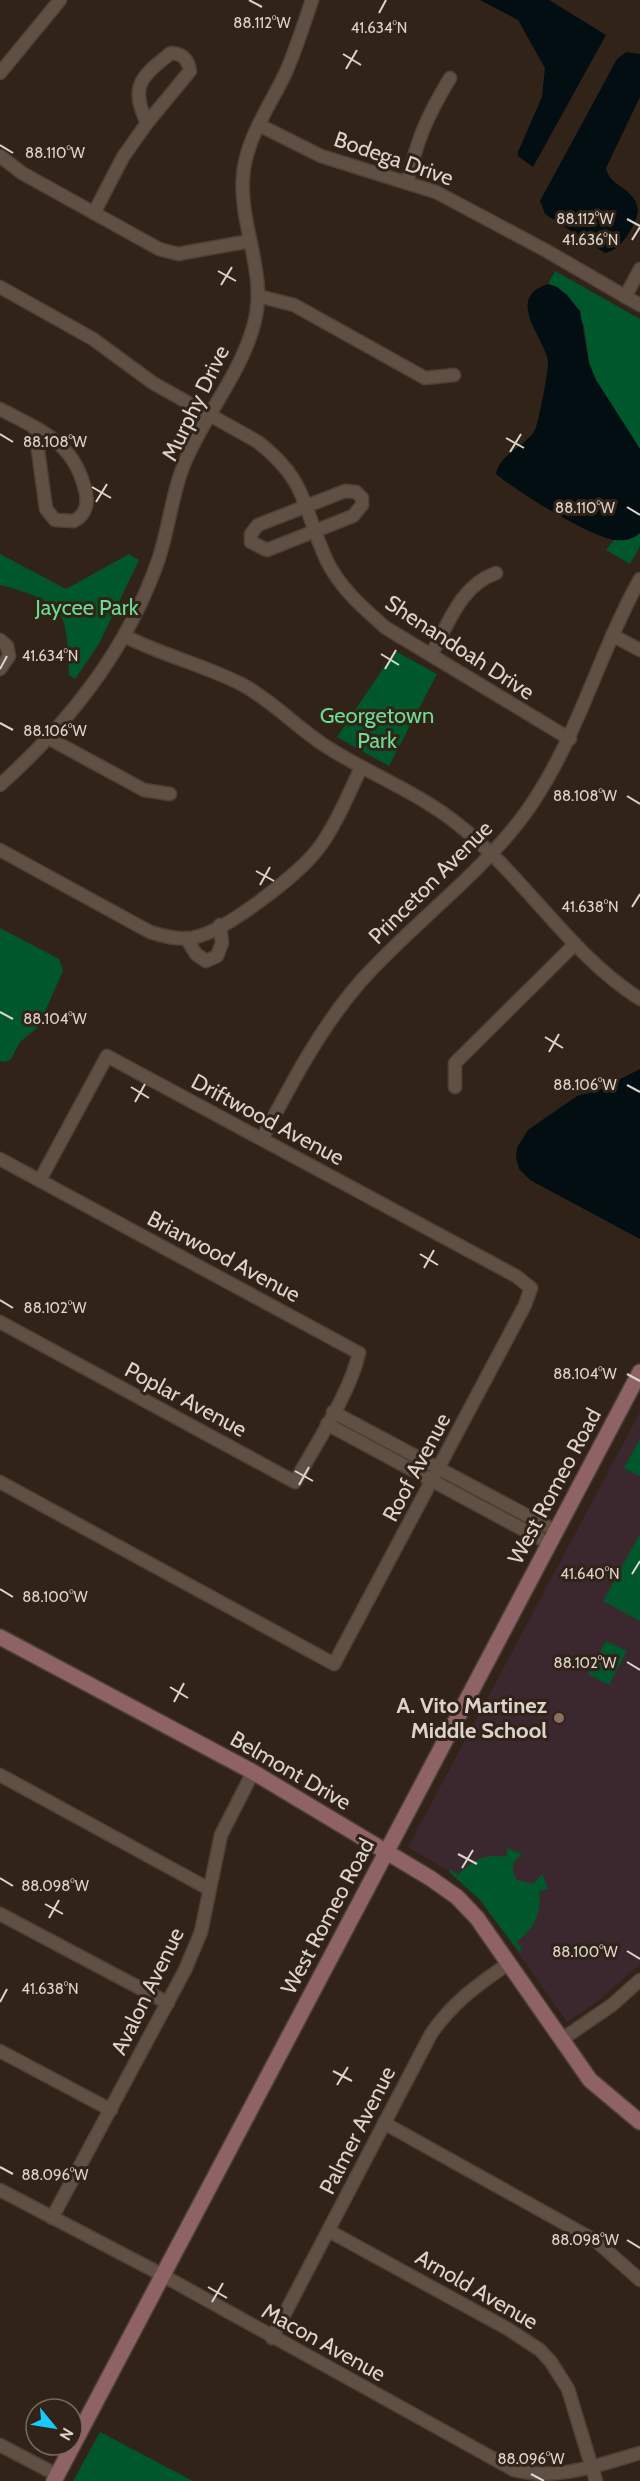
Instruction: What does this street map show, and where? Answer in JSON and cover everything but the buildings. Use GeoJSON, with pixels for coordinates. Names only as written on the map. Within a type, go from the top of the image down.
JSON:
{"type":"FeatureCollection","features":[{"type":"Feature","properties":{"kind":"main road","name":"West Romeo Road"},"geometry":{"type":"LineString","coordinates":[[56,2478],[640,1372]]}},
{"type":"Feature","properties":{"kind":"main road","name":"Belmont Drive"},"geometry":{"type":"LineString","coordinates":[[0,1637],[253,1772],[457,1897],[477,1918],[590,2080],[640,2122]]}},
{"type":"Feature","properties":{"kind":"street"},"geometry":{"type":"LineString","coordinates":[[0,74],[60,0]]}},
{"type":"Feature","properties":{"kind":"street","name":"Murphy Drive"},"geometry":{"type":"LineString","coordinates":[[0,785],[65,723],[125,636],[159,557],[188,455],[248,343],[255,322],[258,296],[256,268],[243,208],[243,175],[247,153],[286,72],[312,0]]}},
{"type":"Feature","properties":{"kind":"street"},"geometry":{"type":"LineString","coordinates":[[94,213],[123,157],[147,123],[190,71],[188,61],[179,53],[171,52],[147,72],[139,86],[138,104],[147,123]]}},
{"type":"Feature","properties":{"kind":"street"},"geometry":{"type":"LineString","coordinates":[[407,182],[418,138],[427,117],[450,78]]}},
{"type":"Feature","properties":{"kind":"street","name":"Bodega Drive"},"geometry":{"type":"LineString","coordinates":[[259,125],[321,156],[407,182],[461,203],[640,305]]}},
{"type":"Feature","properties":{"kind":"street"},"geometry":{"type":"LineString","coordinates":[[0,156],[22,173],[159,249],[178,254],[250,241]]}},
{"type":"Feature","properties":{"kind":"street"},"geometry":{"type":"LineString","coordinates":[[625,297],[640,269]]}},
{"type":"Feature","properties":{"kind":"street","name":"Shenandoah Drive"},"geometry":{"type":"LineString","coordinates":[[0,287],[93,339],[153,383],[210,413],[272,453],[296,481],[307,504],[326,560],[342,585],[360,605],[386,628],[570,739]]}},
{"type":"Feature","properties":{"kind":"street"},"geometry":{"type":"LineString","coordinates":[[258,296],[294,305],[425,378],[454,375]]}},
{"type":"Feature","properties":{"kind":"street"},"geometry":{"type":"LineString","coordinates":[[0,409],[35,428],[70,452],[82,475],[86,507],[74,521],[61,522],[46,509],[35,428]]}},
{"type":"Feature","properties":{"kind":"street"},"geometry":{"type":"LineString","coordinates":[[345,491],[356,492],[362,498],[362,505],[353,516],[316,531],[267,550],[251,542],[251,534],[258,525],[307,504],[345,491]]}},
{"type":"Feature","properties":{"kind":"street"},"geometry":{"type":"LineString","coordinates":[[431,655],[467,590],[480,579],[496,573]]}},
{"type":"Feature","properties":{"kind":"street","name":"Princeton Avenue"},"geometry":{"type":"LineString","coordinates":[[262,1139],[306,1059],[341,1005],[378,964],[476,872],[536,797],[570,739],[612,635],[640,579]]}},
{"type":"Feature","properties":{"kind":"street"},"geometry":{"type":"LineString","coordinates":[[612,635],[640,650]]}},
{"type":"Feature","properties":{"kind":"street"},"geometry":{"type":"LineString","coordinates":[[125,636],[244,686],[271,702],[325,746],[433,806],[492,853],[575,944],[602,970],[640,999]]}},
{"type":"Feature","properties":{"kind":"street"},"geometry":{"type":"LineString","coordinates":[[0,640],[7,646],[9,656],[0,669]]}},
{"type":"Feature","properties":{"kind":"street"},"geometry":{"type":"LineString","coordinates":[[50,739],[144,790],[170,794]]}},
{"type":"Feature","properties":{"kind":"street"},"geometry":{"type":"LineString","coordinates":[[0,849],[150,932],[171,938],[186,938],[202,934],[220,925],[263,898],[307,861],[332,825],[361,768]]}},
{"type":"Feature","properties":{"kind":"street"},"geometry":{"type":"LineString","coordinates":[[186,938],[196,954],[206,960],[217,956],[222,943],[220,925]]}},
{"type":"Feature","properties":{"kind":"street"},"geometry":{"type":"LineString","coordinates":[[455,1087],[455,1063],[575,944]]}},
{"type":"Feature","properties":{"kind":"street","name":"Driftwood Avenue"},"geometry":{"type":"LineString","coordinates":[[40,1180],[107,1056],[516,1276],[531,1288]]}},
{"type":"Feature","properties":{"kind":"street","name":"Briarwood Avenue"},"geometry":{"type":"LineString","coordinates":[[0,1158],[359,1353],[356,1366],[327,1424]]}},
{"type":"Feature","properties":{"kind":"street","name":"Roof Avenue"},"geometry":{"type":"LineString","coordinates":[[0,1482],[334,1664],[525,1305],[531,1288]]}},
{"type":"Feature","properties":{"kind":"street","name":"Poplar Avenue"},"geometry":{"type":"LineString","coordinates":[[0,1322],[295,1482],[327,1424]]}},
{"type":"Feature","properties":{"kind":"street"},"geometry":{"type":"LineString","coordinates":[[333,1412],[439,1468],[553,1538]]}},
{"type":"Feature","properties":{"kind":"street"},"geometry":{"type":"LineString","coordinates":[[327,1424],[433,1480],[553,1538]]}},
{"type":"Feature","properties":{"kind":"street","name":"Avalon Avenue"},"geometry":{"type":"LineString","coordinates":[[52,2218],[168,2003],[194,1950],[221,1835],[253,1772]]}},
{"type":"Feature","properties":{"kind":"street"},"geometry":{"type":"LineString","coordinates":[[0,1775],[209,1888]]}},
{"type":"Feature","properties":{"kind":"street"},"geometry":{"type":"LineString","coordinates":[[0,1914],[168,2003]]}},
{"type":"Feature","properties":{"kind":"street","name":"Palmer Avenue"},"geometry":{"type":"LineString","coordinates":[[272,2338],[431,2034],[447,2011],[468,1991],[508,1964]]}},
{"type":"Feature","properties":{"kind":"street"},"geometry":{"type":"LineString","coordinates":[[561,2040],[612,2005],[640,1980]]}},
{"type":"Feature","properties":{"kind":"street"},"geometry":{"type":"LineString","coordinates":[[0,2051],[111,2110]]}},
{"type":"Feature","properties":{"kind":"street"},"geometry":{"type":"LineString","coordinates":[[384,2123],[596,2241],[640,2280]]}},
{"type":"Feature","properties":{"kind":"street","name":"Macon Avenue"},"geometry":{"type":"LineString","coordinates":[[0,2190],[514,2470],[532,2475],[556,2477],[640,2453]]}},
{"type":"Feature","properties":{"kind":"street","name":"Arnold Avenue"},"geometry":{"type":"LineString","coordinates":[[329,2230],[508,2329],[540,2350],[551,2362],[568,2389],[596,2481]]}},
{"type":"Feature","properties":{"kind":"street"},"geometry":{"type":"LineString","coordinates":[[0,2445],[56,2478]]}},
{"type":"Feature","properties":{"kind":"shaded area"},"geometry":{"type":"Polygon","coordinates":[[[480,0],[549,0],[606,35],[533,167],[518,156],[518,152],[542,97],[545,68],[518,20],[480,0]]]}},
{"type":"Feature","properties":{"kind":"shaded area"},"geometry":{"type":"Polygon","coordinates":[[[626,52],[640,54],[640,97],[606,168],[612,180],[633,197],[638,211],[622,243],[605,253],[545,214],[540,201],[617,59],[626,52]]]}},
{"type":"Feature","properties":{"kind":"shaded area"},"geometry":{"type":"Polygon","coordinates":[[[548,284],[557,287],[567,295],[580,311],[589,363],[596,380],[640,449],[640,533],[632,538],[614,540],[587,530],[536,502],[496,474],[502,461],[525,442],[535,430],[548,362],[530,320],[528,309],[529,299],[535,290],[548,284]]]}},
{"type":"Feature","properties":{"kind":"shaded area"},"geometry":{"type":"Polygon","coordinates":[[[640,1069],[640,1239],[530,1180],[519,1169],[516,1158],[517,1148],[528,1130],[577,1096],[599,1090],[640,1069]]]}},
{"type":"Feature","properties":{"kind":"shaded area","name":"A. Vito Martinez Middle School"},"geometry":{"type":"Polygon","coordinates":[[[640,1412],[640,1964],[598,2001],[567,2022],[474,1890],[450,1872],[408,1847],[640,1412]]]}},
{"type":"Feature","properties":{"kind":"green space"},"geometry":{"type":"Polygon","coordinates":[[[555,271],[640,319],[640,449],[596,380],[589,363],[584,325],[557,287],[548,284],[555,271]]]}},
{"type":"Feature","properties":{"kind":"green space"},"geometry":{"type":"Polygon","coordinates":[[[640,533],[640,546],[630,564],[606,550],[614,540],[628,540],[640,533]]]}},
{"type":"Feature","properties":{"kind":"green space","name":"Jaycee Park"},"geometry":{"type":"Polygon","coordinates":[[[0,554],[66,589],[129,554],[139,560],[99,644],[75,679],[69,675],[66,635],[60,614],[54,607],[37,597],[0,585],[0,554]]]}},
{"type":"Feature","properties":{"kind":"green space","name":"Georgetown Park"},"geometry":{"type":"Polygon","coordinates":[[[395,651],[437,674],[389,766],[337,737],[395,651]]]}},
{"type":"Feature","properties":{"kind":"green space"},"geometry":{"type":"Polygon","coordinates":[[[0,928],[59,959],[63,971],[38,1027],[20,1042],[11,1059],[5,1062],[0,1061],[0,928]]]}},
{"type":"Feature","properties":{"kind":"green space"},"geometry":{"type":"Polygon","coordinates":[[[640,1439],[640,1476],[624,1468],[640,1439]]]}},
{"type":"Feature","properties":{"kind":"green space"},"geometry":{"type":"Polygon","coordinates":[[[640,1534],[640,1621],[603,1601],[640,1534]]]}},
{"type":"Feature","properties":{"kind":"green space"},"geometry":{"type":"Polygon","coordinates":[[[606,1641],[627,1651],[609,1685],[588,1674],[606,1641]]]}},
{"type":"Feature","properties":{"kind":"green space"},"geometry":{"type":"Polygon","coordinates":[[[508,1848],[522,1854],[513,1866],[517,1880],[533,1884],[542,1874],[548,1889],[539,1891],[538,1913],[528,1932],[517,1942],[522,1950],[519,1952],[479,1899],[449,1872],[450,1869],[458,1875],[468,1865],[480,1859],[492,1856],[506,1857],[508,1848]]]}},
{"type":"Feature","properties":{"kind":"green space"},"geometry":{"type":"Polygon","coordinates":[[[100,2432],[193,2481],[73,2481],[100,2432]]]}},
{"type":"Feature","properties":{"kind":"place","name":"A. Vito Martinez Middle School"},"geometry":{"type":"Point","coordinates":[559,1718]}}]}
